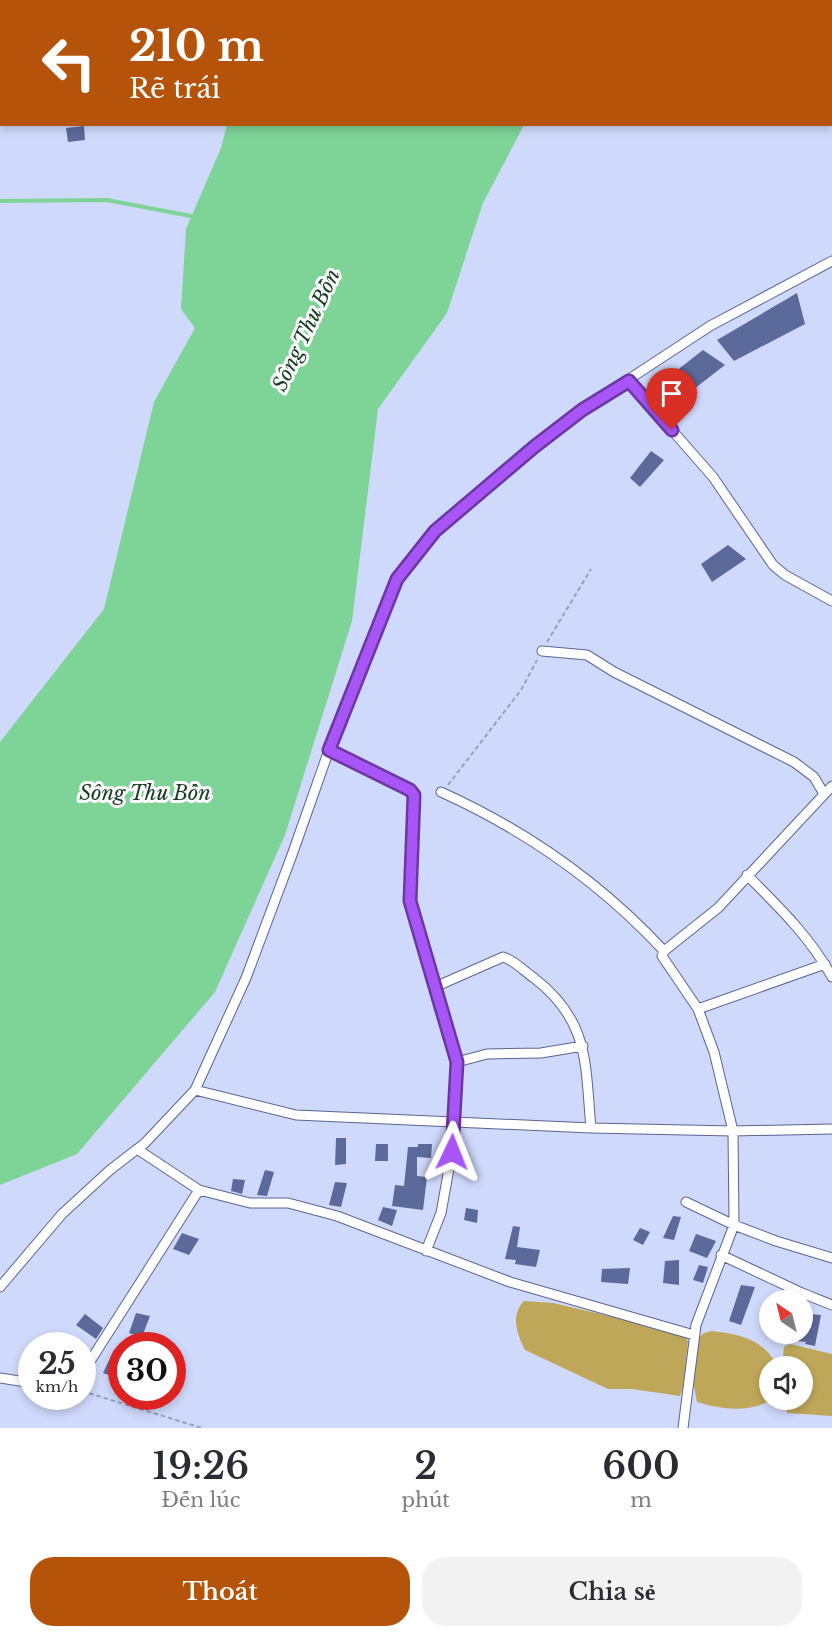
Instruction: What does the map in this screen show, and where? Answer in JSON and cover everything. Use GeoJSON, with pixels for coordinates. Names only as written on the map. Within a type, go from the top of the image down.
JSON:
{"type":"FeatureCollection","features":[{"type":"Feature","properties":{"kind":"street"},"geometry":{"type":"LineString","coordinates":[[0,1287],[62,1214],[110,1170],[137,1149],[195,1090],[246,978],[329,750],[397,579],[435,531],[534,447],[582,410],[710,326],[832,261]]}},
{"type":"Feature","properties":{"kind":"street"},"geometry":{"type":"LineString","coordinates":[[629,381],[714,477],[773,565],[785,575],[832,601]]}},
{"type":"Feature","properties":{"kind":"street"},"geometry":{"type":"LineString","coordinates":[[542,651],[587,655],[614,672],[794,762],[814,777],[824,794]]}},
{"type":"Feature","properties":{"kind":"street"},"geometry":{"type":"LineString","coordinates":[[329,750],[410,790],[414,795],[410,901],[457,1062],[452,1152],[441,1213],[426,1251]]}},
{"type":"Feature","properties":{"kind":"street"},"geometry":{"type":"LineString","coordinates":[[683,1428],[696,1325],[734,1225],[734,1131],[714,1053],[698,1009],[663,961],[664,951],[718,908],[832,786]]}},
{"type":"Feature","properties":{"kind":"street"},"geometry":{"type":"LineString","coordinates":[[441,792],[504,823],[572,867],[642,928],[664,951]]}},
{"type":"Feature","properties":{"kind":"street"},"geometry":{"type":"LineString","coordinates":[[747,875],[789,916],[832,976]]}},
{"type":"Feature","properties":{"kind":"street"},"geometry":{"type":"LineString","coordinates":[[435,987],[499,957],[506,957],[538,982],[562,1005],[576,1026],[582,1046],[591,1128]]}},
{"type":"Feature","properties":{"kind":"street"},"geometry":{"type":"LineString","coordinates":[[698,1009],[825,964]]}},
{"type":"Feature","properties":{"kind":"street"},"geometry":{"type":"LineString","coordinates":[[457,1062],[488,1054],[541,1053],[582,1046]]}},
{"type":"Feature","properties":{"kind":"street"},"geometry":{"type":"LineString","coordinates":[[195,1090],[296,1114],[591,1128],[734,1131],[832,1129]]}},
{"type":"Feature","properties":{"kind":"street"},"geometry":{"type":"LineString","coordinates":[[137,1149],[199,1190],[250,1203],[288,1203],[337,1216],[510,1282],[694,1335]]}},
{"type":"Feature","properties":{"kind":"street"},"geometry":{"type":"LineString","coordinates":[[96,1352],[199,1190]]}},
{"type":"Feature","properties":{"kind":"street"},"geometry":{"type":"LineString","coordinates":[[686,1202],[734,1225],[832,1258]]}},
{"type":"Feature","properties":{"kind":"street"},"geometry":{"type":"LineString","coordinates":[[721,1255],[832,1305]]}},
{"type":"Feature","properties":{"kind":"street"},"geometry":{"type":"LineString","coordinates":[[0,1378],[18,1381]]}},
{"type":"Feature","properties":{"kind":"path"},"geometry":{"type":"LineString","coordinates":[[441,792],[521,690],[591,569]]}},
{"type":"Feature","properties":{"kind":"path"},"geometry":{"type":"LineString","coordinates":[[96,1395],[202,1428]]}},
{"type":"Feature","properties":{"kind":"shaded area"},"geometry":{"type":"Polygon","coordinates":[[[524,1301],[553,1303],[683,1333],[688,1341],[683,1388],[680,1396],[632,1389],[608,1389],[525,1350],[516,1325],[517,1312],[524,1301]]]}},
{"type":"Feature","properties":{"kind":"shaded area"},"geometry":{"type":"Polygon","coordinates":[[[711,1331],[740,1336],[758,1344],[771,1356],[759,1356],[759,1405],[733,1409],[697,1402],[692,1377],[698,1338],[711,1331]]]}},
{"type":"Feature","properties":{"kind":"shaded area"},"geometry":{"type":"Polygon","coordinates":[[[790,1344],[832,1354],[832,1416],[787,1413],[786,1410],[813,1410],[813,1356],[783,1356],[784,1347],[790,1344]]]}},
{"type":"Feature","properties":{"kind":"water","name":"Sông Thu Bồn"},"geometry":{"type":"Polygon","coordinates":[[[227,126],[523,126],[483,203],[447,313],[378,409],[352,621],[285,835],[215,992],[77,1154],[0,1185],[0,742],[104,609],[154,402],[195,328],[181,309],[186,229],[221,148],[227,126]]]}},
{"type":"Feature","properties":{"kind":"building"},"geometry":{"type":"Polygon","coordinates":[[[84,126],[85,140],[68,142],[66,128],[84,126]]]}},
{"type":"Feature","properties":{"kind":"building"},"geometry":{"type":"Polygon","coordinates":[[[797,293],[805,324],[734,361],[717,340],[797,293]]]}},
{"type":"Feature","properties":{"kind":"building"},"geometry":{"type":"Polygon","coordinates":[[[703,350],[725,365],[681,399],[662,382],[703,350]]]}},
{"type":"Feature","properties":{"kind":"building"},"geometry":{"type":"Polygon","coordinates":[[[651,451],[664,460],[640,487],[630,478],[651,451]]]}},
{"type":"Feature","properties":{"kind":"building"},"geometry":{"type":"Polygon","coordinates":[[[728,545],[746,559],[712,582],[701,564],[728,545]]]}},
{"type":"Feature","properties":{"kind":"building"},"geometry":{"type":"Polygon","coordinates":[[[336,1138],[346,1138],[346,1164],[335,1165],[336,1138]]]}},
{"type":"Feature","properties":{"kind":"building"},"geometry":{"type":"Polygon","coordinates":[[[376,1144],[388,1144],[388,1161],[375,1161],[376,1144]]]}},
{"type":"Feature","properties":{"kind":"building"},"geometry":{"type":"Polygon","coordinates":[[[418,1144],[432,1144],[431,1158],[417,1157],[417,1176],[427,1177],[423,1210],[392,1206],[395,1185],[404,1186],[408,1147],[418,1147],[418,1144]]]}},
{"type":"Feature","properties":{"kind":"building"},"geometry":{"type":"Polygon","coordinates":[[[265,1170],[274,1172],[267,1196],[257,1195],[265,1170]]]}},
{"type":"Feature","properties":{"kind":"building"},"geometry":{"type":"Polygon","coordinates":[[[233,1179],[245,1180],[242,1194],[231,1191],[233,1179]]]}},
{"type":"Feature","properties":{"kind":"building"},"geometry":{"type":"Polygon","coordinates":[[[335,1182],[347,1183],[341,1207],[329,1205],[335,1182]]]}},
{"type":"Feature","properties":{"kind":"building"},"geometry":{"type":"Polygon","coordinates":[[[383,1207],[397,1210],[392,1226],[378,1220],[383,1207]]]}},
{"type":"Feature","properties":{"kind":"building"},"geometry":{"type":"Polygon","coordinates":[[[466,1208],[478,1210],[477,1223],[464,1220],[466,1208]]]}},
{"type":"Feature","properties":{"kind":"building"},"geometry":{"type":"Polygon","coordinates":[[[673,1216],[681,1217],[674,1240],[663,1238],[673,1216]]]}},
{"type":"Feature","properties":{"kind":"building"},"geometry":{"type":"Polygon","coordinates":[[[513,1226],[520,1227],[517,1247],[540,1250],[536,1267],[515,1264],[516,1260],[505,1259],[513,1226]]]}},
{"type":"Feature","properties":{"kind":"building"},"geometry":{"type":"Polygon","coordinates":[[[640,1228],[650,1232],[643,1245],[633,1240],[640,1228]]]}},
{"type":"Feature","properties":{"kind":"building"},"geometry":{"type":"Polygon","coordinates":[[[182,1233],[199,1239],[189,1255],[173,1249],[182,1233]]]}},
{"type":"Feature","properties":{"kind":"building"},"geometry":{"type":"Polygon","coordinates":[[[696,1234],[716,1241],[707,1258],[689,1251],[696,1234]]]}},
{"type":"Feature","properties":{"kind":"building"},"geometry":{"type":"Polygon","coordinates":[[[679,1260],[679,1285],[663,1283],[665,1261],[679,1260]]]}},
{"type":"Feature","properties":{"kind":"building"},"geometry":{"type":"Polygon","coordinates":[[[699,1265],[708,1267],[703,1283],[693,1280],[699,1265]]]}},
{"type":"Feature","properties":{"kind":"building"},"geometry":{"type":"Polygon","coordinates":[[[630,1268],[628,1284],[601,1282],[602,1269],[630,1268]]]}},
{"type":"Feature","properties":{"kind":"building"},"geometry":{"type":"Polygon","coordinates":[[[741,1285],[755,1287],[741,1325],[729,1321],[741,1285]]]}},
{"type":"Feature","properties":{"kind":"building"},"geometry":{"type":"Polygon","coordinates":[[[136,1313],[150,1316],[144,1332],[129,1332],[136,1313]]]}},
{"type":"Feature","properties":{"kind":"building"},"geometry":{"type":"Polygon","coordinates":[[[85,1314],[103,1328],[96,1339],[96,1332],[86,1332],[76,1325],[85,1314]]]}},
{"type":"Feature","properties":{"kind":"building"},"geometry":{"type":"Polygon","coordinates":[[[813,1314],[821,1315],[815,1346],[805,1344],[813,1344],[813,1314]]]}},
{"type":"Feature","properties":{"kind":"building"},"geometry":{"type":"Polygon","coordinates":[[[108,1363],[108,1375],[103,1373],[108,1363]]]}},
{"type":"Feature","properties":{"kind":"waterway"},"geometry":{"type":"LineString","coordinates":[[0,201],[107,200],[196,217]]}},
{"type":"Feature","properties":{"kind":"route"},"geometry":{"type":"LineString","coordinates":[[452,1152],[457,1062],[410,901],[414,795],[410,790],[329,750],[397,579],[435,531],[534,447],[582,410],[629,381],[672,430]]}}]}
